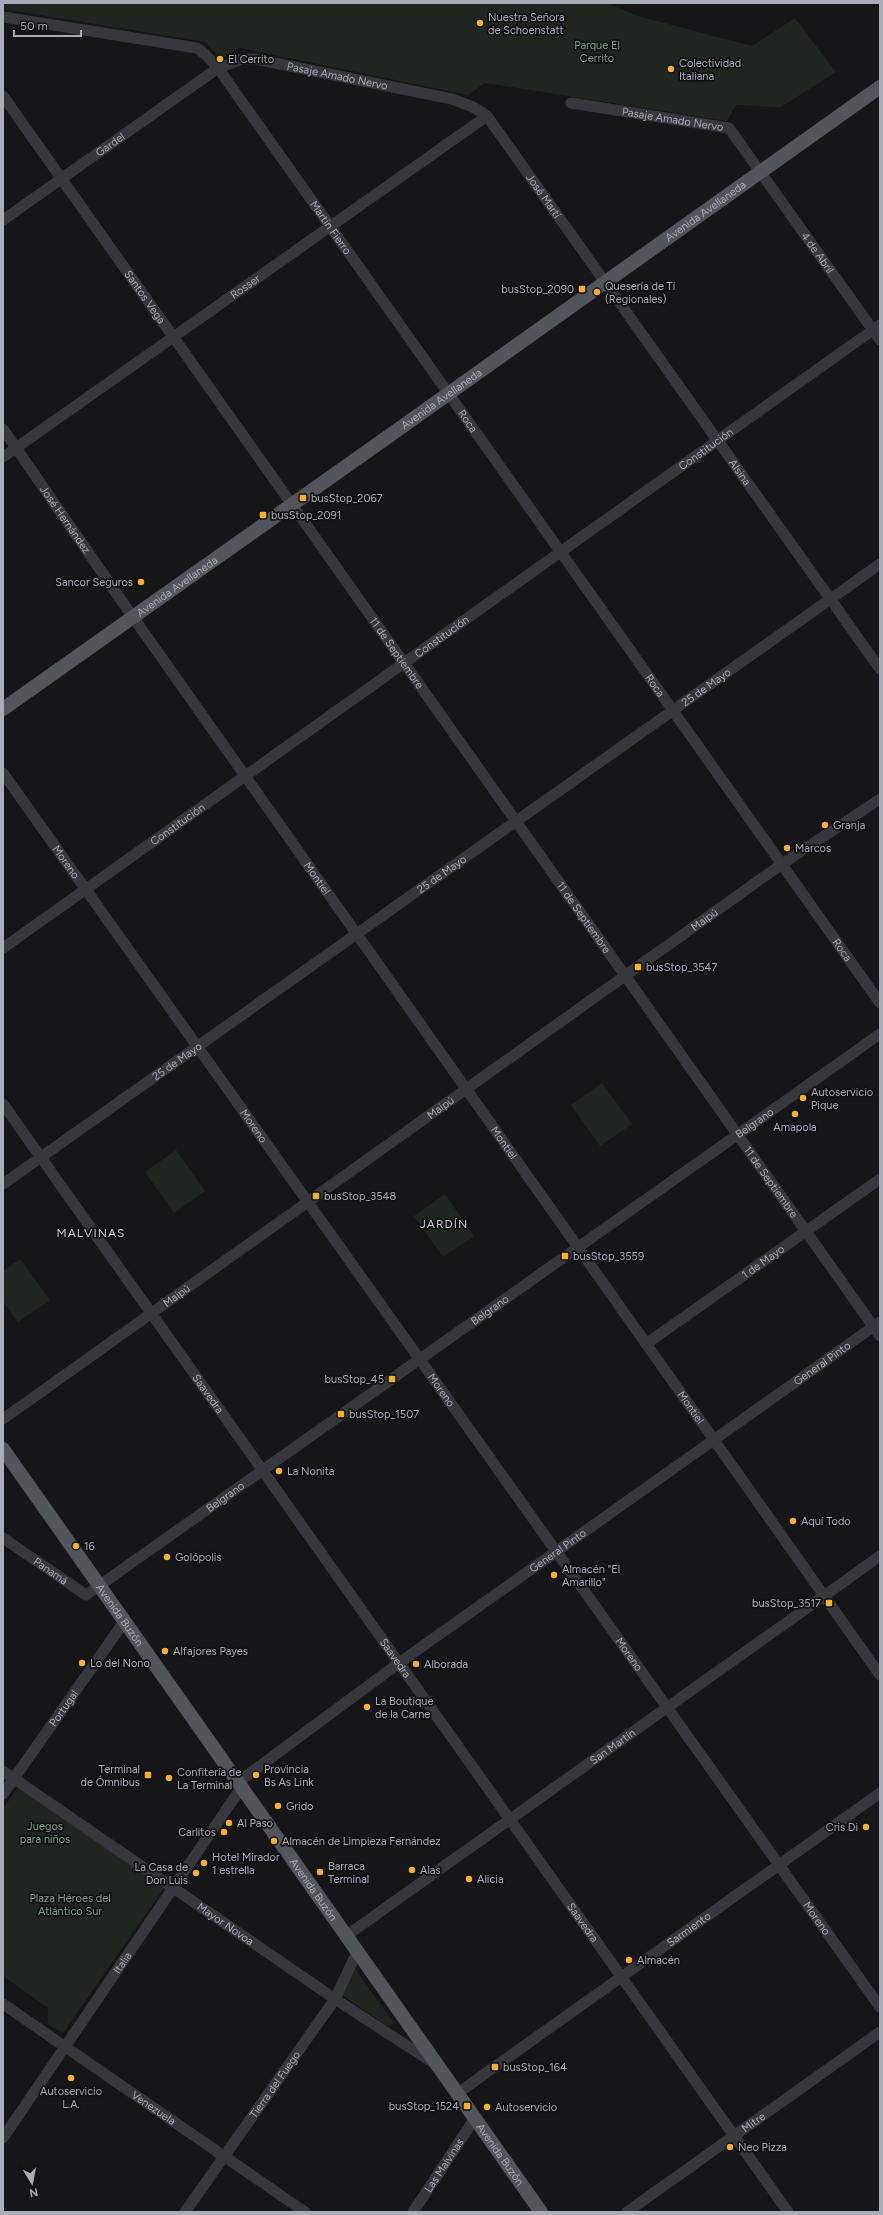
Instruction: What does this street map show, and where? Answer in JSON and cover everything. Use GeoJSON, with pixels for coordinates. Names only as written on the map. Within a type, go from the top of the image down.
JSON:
{"type":"FeatureCollection","features":[{"type":"Feature","properties":{"kind":"main road","name":"Avenida Avellaneda"},"geometry":{"type":"LineString","coordinates":[[3,700],[131,614],[290,502],[758,169],[880,78]]}},
{"type":"Feature","properties":{"kind":"main road","name":"Avenida Avellaneda"},"geometry":{"type":"LineString","coordinates":[[758,169],[880,87]]}},
{"type":"Feature","properties":{"kind":"main road","name":"Avenida Avellaneda"},"geometry":{"type":"LineString","coordinates":[[3,709],[131,614]]}},
{"type":"Feature","properties":{"kind":"main road","name":"Avenida Buzón"},"geometry":{"type":"LineString","coordinates":[[3,1451],[541,2212]]}},
{"type":"Feature","properties":{"kind":"street"},"geometry":{"type":"LineString","coordinates":[[3,17],[197,48],[218,68]]}},
{"type":"Feature","properties":{"kind":"street","name":"Pasaje Amado Nervo"},"geometry":{"type":"LineString","coordinates":[[218,68],[242,59],[255,59],[452,99],[473,107],[486,116]]}},
{"type":"Feature","properties":{"kind":"street","name":"Gardel"},"geometry":{"type":"LineString","coordinates":[[3,220],[218,68]]}},
{"type":"Feature","properties":{"kind":"street","name":"Martín Fierro"},"geometry":{"type":"LineString","coordinates":[[218,68],[446,390]]}},
{"type":"Feature","properties":{"kind":"street","name":"Santos Vega"},"geometry":{"type":"LineString","coordinates":[[3,96],[290,502]]}},
{"type":"Feature","properties":{"kind":"street","name":"Pasaje Amado Nervo"},"geometry":{"type":"LineString","coordinates":[[570,103],[729,128],[758,169]]}},
{"type":"Feature","properties":{"kind":"street","name":"Rosser"},"geometry":{"type":"LineString","coordinates":[[3,457],[486,116]]}},
{"type":"Feature","properties":{"kind":"street","name":"José Martí"},"geometry":{"type":"LineString","coordinates":[[486,116],[604,279]]}},
{"type":"Feature","properties":{"kind":"street","name":"4 de Abril"},"geometry":{"type":"LineString","coordinates":[[758,169],[876,328],[880,340]]}},
{"type":"Feature","properties":{"kind":"street","name":"Alsina"},"geometry":{"type":"LineString","coordinates":[[604,279],[880,669]]}},
{"type":"Feature","properties":{"kind":"street","name":"Constitución"},"geometry":{"type":"LineString","coordinates":[[3,948],[876,328]]}},
{"type":"Feature","properties":{"kind":"street","name":"Roca"},"geometry":{"type":"LineString","coordinates":[[446,390],[880,1003]]}},
{"type":"Feature","properties":{"kind":"street","name":"José Hernández"},"geometry":{"type":"LineString","coordinates":[[3,429],[131,614]]}},
{"type":"Feature","properties":{"kind":"street","name":"11 de Septiembre"},"geometry":{"type":"LineString","coordinates":[[290,502],[805,1232],[876,1324],[880,1336]]}},
{"type":"Feature","properties":{"kind":"street","name":"25 de Mayo"},"geometry":{"type":"LineString","coordinates":[[3,1184],[880,564]]}},
{"type":"Feature","properties":{"kind":"street","name":"Montiel"},"geometry":{"type":"LineString","coordinates":[[131,614],[880,1675]]}},
{"type":"Feature","properties":{"kind":"street","name":"Moreno"},"geometry":{"type":"LineString","coordinates":[[3,773],[880,2007]]}},
{"type":"Feature","properties":{"kind":"street","name":"Maipú"},"geometry":{"type":"LineString","coordinates":[[3,1419],[782,864],[880,799]]}},
{"type":"Feature","properties":{"kind":"street","name":"Belgrano"},"geometry":{"type":"LineString","coordinates":[[99,1586],[880,1034]]}},
{"type":"Feature","properties":{"kind":"street","name":"Saavedra"},"geometry":{"type":"LineString","coordinates":[[3,1104],[788,2212]]}},
{"type":"Feature","properties":{"kind":"street","name":"1 de Mayo"},"geometry":{"type":"LineString","coordinates":[[646,1344],[880,1179]]}},
{"type":"Feature","properties":{"kind":"street","name":"General Pinto"},"geometry":{"type":"LineString","coordinates":[[239,1785],[399,1664],[876,1324]]}},
{"type":"Feature","properties":{"kind":"street","name":"Panamá"},"geometry":{"type":"LineString","coordinates":[[3,1538],[86,1595],[99,1586]]}},
{"type":"Feature","properties":{"kind":"street","name":"San Martín"},"geometry":{"type":"LineString","coordinates":[[346,1936],[880,1556]]}},
{"type":"Feature","properties":{"kind":"street","name":"Portugal"},"geometry":{"type":"LineString","coordinates":[[3,1794],[124,1622]]}},
{"type":"Feature","properties":{"kind":"street","name":"Mayor Novoa"},"geometry":{"type":"LineString","coordinates":[[3,1771],[335,1999],[438,2066]]}},
{"type":"Feature","properties":{"kind":"street","name":"Italia"},"geometry":{"type":"LineString","coordinates":[[3,2138],[174,1889],[239,1785]]}},
{"type":"Feature","properties":{"kind":"street","name":"Sarmiento"},"geometry":{"type":"LineString","coordinates":[[458,2093],[880,1793]]}},
{"type":"Feature","properties":{"kind":"street","name":"Tierra del Fuego"},"geometry":{"type":"LineString","coordinates":[[185,2212],[335,1999],[357,1952]]}},
{"type":"Feature","properties":{"kind":"street","name":"Venezuela"},"geometry":{"type":"LineString","coordinates":[[3,2004],[304,2212]]}},
{"type":"Feature","properties":{"kind":"street","name":"Mitre"},"geometry":{"type":"LineString","coordinates":[[627,2212],[880,2032]]}},
{"type":"Feature","properties":{"kind":"street","name":"Las Malvinas"},"geometry":{"type":"LineString","coordinates":[[413,2212],[475,2118]]}},
{"type":"Feature","properties":{"kind":"green space","name":"Parque El Cerrito"},"geometry":{"type":"Polygon","coordinates":[[[3,3],[607,3],[638,16],[752,46],[795,18],[836,72],[781,107],[736,105],[727,121],[485,83],[468,95],[240,48],[220,59],[205,42],[3,9],[3,3]]]}},
{"type":"Feature","properties":{"kind":"green space"},"geometry":{"type":"Polygon","coordinates":[[[602,1083],[632,1124],[600,1146],[571,1105],[602,1083]]]}},
{"type":"Feature","properties":{"kind":"green space"},"geometry":{"type":"Polygon","coordinates":[[[176,1150],[205,1191],[174,1213],[145,1172],[176,1150]]]}},
{"type":"Feature","properties":{"kind":"green space"},"geometry":{"type":"Polygon","coordinates":[[[445,1194],[474,1236],[443,1257],[414,1216],[445,1194]]]}},
{"type":"Feature","properties":{"kind":"green space"},"geometry":{"type":"Polygon","coordinates":[[[20,1259],[50,1300],[18,1322],[3,1301],[3,1271],[20,1259]]]}},
{"type":"Feature","properties":{"kind":"green space","name":"Plaza Héroes del Atlántico Sur"},"geometry":{"type":"Polygon","coordinates":[[[18,1787],[164,1888],[63,2033],[48,2024],[48,2008],[3,1976],[3,1809],[18,1787]]]}},
{"type":"Feature","properties":{"kind":"green space"},"geometry":{"type":"Polygon","coordinates":[[[352,1965],[394,2023],[389,2027],[340,1994],[352,1965]]]}},
{"type":"Feature","properties":{"kind":"place","name":"Nuestra Señora de Schoenstatt"},"geometry":{"type":"Point","coordinates":[480,23]}},
{"type":"Feature","properties":{"kind":"place","name":"El Cerrito"},"geometry":{"type":"Point","coordinates":[220,59]}},
{"type":"Feature","properties":{"kind":"place","name":"Colectividad Italiana"},"geometry":{"type":"Point","coordinates":[671,69]}},
{"type":"Feature","properties":{"kind":"place","name":"busStop_2090"},"geometry":{"type":"Point","coordinates":[582,289]}},
{"type":"Feature","properties":{"kind":"place","name":"Quesería de Tí (Regionales)"},"geometry":{"type":"Point","coordinates":[597,292]}},
{"type":"Feature","properties":{"kind":"place","name":"busStop_2067"},"geometry":{"type":"Point","coordinates":[303,498]}},
{"type":"Feature","properties":{"kind":"place","name":"busStop_2091"},"geometry":{"type":"Point","coordinates":[263,515]}},
{"type":"Feature","properties":{"kind":"place","name":"Sancor Seguros"},"geometry":{"type":"Point","coordinates":[141,582]}},
{"type":"Feature","properties":{"kind":"place","name":"Granja"},"geometry":{"type":"Point","coordinates":[825,825]}},
{"type":"Feature","properties":{"kind":"place","name":"Marcos"},"geometry":{"type":"Point","coordinates":[787,848]}},
{"type":"Feature","properties":{"kind":"place","name":"busStop_3547"},"geometry":{"type":"Point","coordinates":[638,967]}},
{"type":"Feature","properties":{"kind":"place","name":"Autoservicio Pique"},"geometry":{"type":"Point","coordinates":[803,1098]}},
{"type":"Feature","properties":{"kind":"place","name":"Amapola"},"geometry":{"type":"Point","coordinates":[795,1114]}},
{"type":"Feature","properties":{"kind":"place","name":"busStop_3548"},"geometry":{"type":"Point","coordinates":[316,1196]}},
{"type":"Feature","properties":{"kind":"place","name":"busStop_3559"},"geometry":{"type":"Point","coordinates":[565,1256]}},
{"type":"Feature","properties":{"kind":"place","name":"busStop_45"},"geometry":{"type":"Point","coordinates":[392,1379]}},
{"type":"Feature","properties":{"kind":"place","name":"busStop_1507"},"geometry":{"type":"Point","coordinates":[341,1414]}},
{"type":"Feature","properties":{"kind":"place","name":"La Nonita"},"geometry":{"type":"Point","coordinates":[279,1471]}},
{"type":"Feature","properties":{"kind":"place","name":"Aquí Todo"},"geometry":{"type":"Point","coordinates":[793,1521]}},
{"type":"Feature","properties":{"kind":"place","name":"16"},"geometry":{"type":"Point","coordinates":[76,1546]}},
{"type":"Feature","properties":{"kind":"place","name":"Golópolis"},"geometry":{"type":"Point","coordinates":[167,1557]}},
{"type":"Feature","properties":{"kind":"place","name":"Almacén \"El Amarillo\""},"geometry":{"type":"Point","coordinates":[554,1575]}},
{"type":"Feature","properties":{"kind":"place","name":"busStop_3517"},"geometry":{"type":"Point","coordinates":[829,1603]}},
{"type":"Feature","properties":{"kind":"place","name":"Alfajores Payes"},"geometry":{"type":"Point","coordinates":[165,1651]}},
{"type":"Feature","properties":{"kind":"place","name":"Lo del Nono"},"geometry":{"type":"Point","coordinates":[82,1663]}},
{"type":"Feature","properties":{"kind":"place","name":"Alborada"},"geometry":{"type":"Point","coordinates":[416,1664]}},
{"type":"Feature","properties":{"kind":"place","name":"La Boutique de la Carne"},"geometry":{"type":"Point","coordinates":[367,1707]}},
{"type":"Feature","properties":{"kind":"place","name":"Terminal de Ómnibus"},"geometry":{"type":"Point","coordinates":[148,1775]}},
{"type":"Feature","properties":{"kind":"place","name":"Provincia Bs As Link"},"geometry":{"type":"Point","coordinates":[256,1775]}},
{"type":"Feature","properties":{"kind":"place","name":"Confitería de La Terminal"},"geometry":{"type":"Point","coordinates":[169,1778]}},
{"type":"Feature","properties":{"kind":"place","name":"Grido"},"geometry":{"type":"Point","coordinates":[278,1806]}},
{"type":"Feature","properties":{"kind":"place","name":"Al Paso"},"geometry":{"type":"Point","coordinates":[229,1823]}},
{"type":"Feature","properties":{"kind":"place","name":"Cris Di"},"geometry":{"type":"Point","coordinates":[866,1827]}},
{"type":"Feature","properties":{"kind":"place","name":"Carlitos"},"geometry":{"type":"Point","coordinates":[224,1832]}},
{"type":"Feature","properties":{"kind":"place","name":"Almacén de Limpieza Fernández"},"geometry":{"type":"Point","coordinates":[274,1841]}},
{"type":"Feature","properties":{"kind":"place","name":"Hotel Mirador 1 estrella"},"geometry":{"type":"Point","coordinates":[204,1863]}},
{"type":"Feature","properties":{"kind":"place","name":"Alas"},"geometry":{"type":"Point","coordinates":[412,1870]}},
{"type":"Feature","properties":{"kind":"place","name":"Barraca Terminal"},"geometry":{"type":"Point","coordinates":[320,1872]}},
{"type":"Feature","properties":{"kind":"place","name":"La Casa de Don Luis"},"geometry":{"type":"Point","coordinates":[196,1873]}},
{"type":"Feature","properties":{"kind":"place","name":"Alicia"},"geometry":{"type":"Point","coordinates":[469,1879]}},
{"type":"Feature","properties":{"kind":"place","name":"Almacén"},"geometry":{"type":"Point","coordinates":[629,1960]}},
{"type":"Feature","properties":{"kind":"place","name":"busStop_164"},"geometry":{"type":"Point","coordinates":[495,2067]}},
{"type":"Feature","properties":{"kind":"place","name":"Autoservicio L.A."},"geometry":{"type":"Point","coordinates":[71,2078]}},
{"type":"Feature","properties":{"kind":"place","name":"busStop_1524"},"geometry":{"type":"Point","coordinates":[467,2106]}},
{"type":"Feature","properties":{"kind":"place","name":"Autoservicio"},"geometry":{"type":"Point","coordinates":[487,2107]}},
{"type":"Feature","properties":{"kind":"place","name":"Neo Pizza"},"geometry":{"type":"Point","coordinates":[730,2147]}},
{"type":"Feature","properties":{"kind":"district","name":"JARDÍN"},"geometry":{"type":"Point","coordinates":[444,1224]}},
{"type":"Feature","properties":{"kind":"district","name":"MALVINAS"},"geometry":{"type":"Point","coordinates":[91,1233]}},
{"type":"Feature","properties":{"kind":"park label","name":"Juegos para niños"},"geometry":{"type":"Point","coordinates":[45,1832]}}]}
